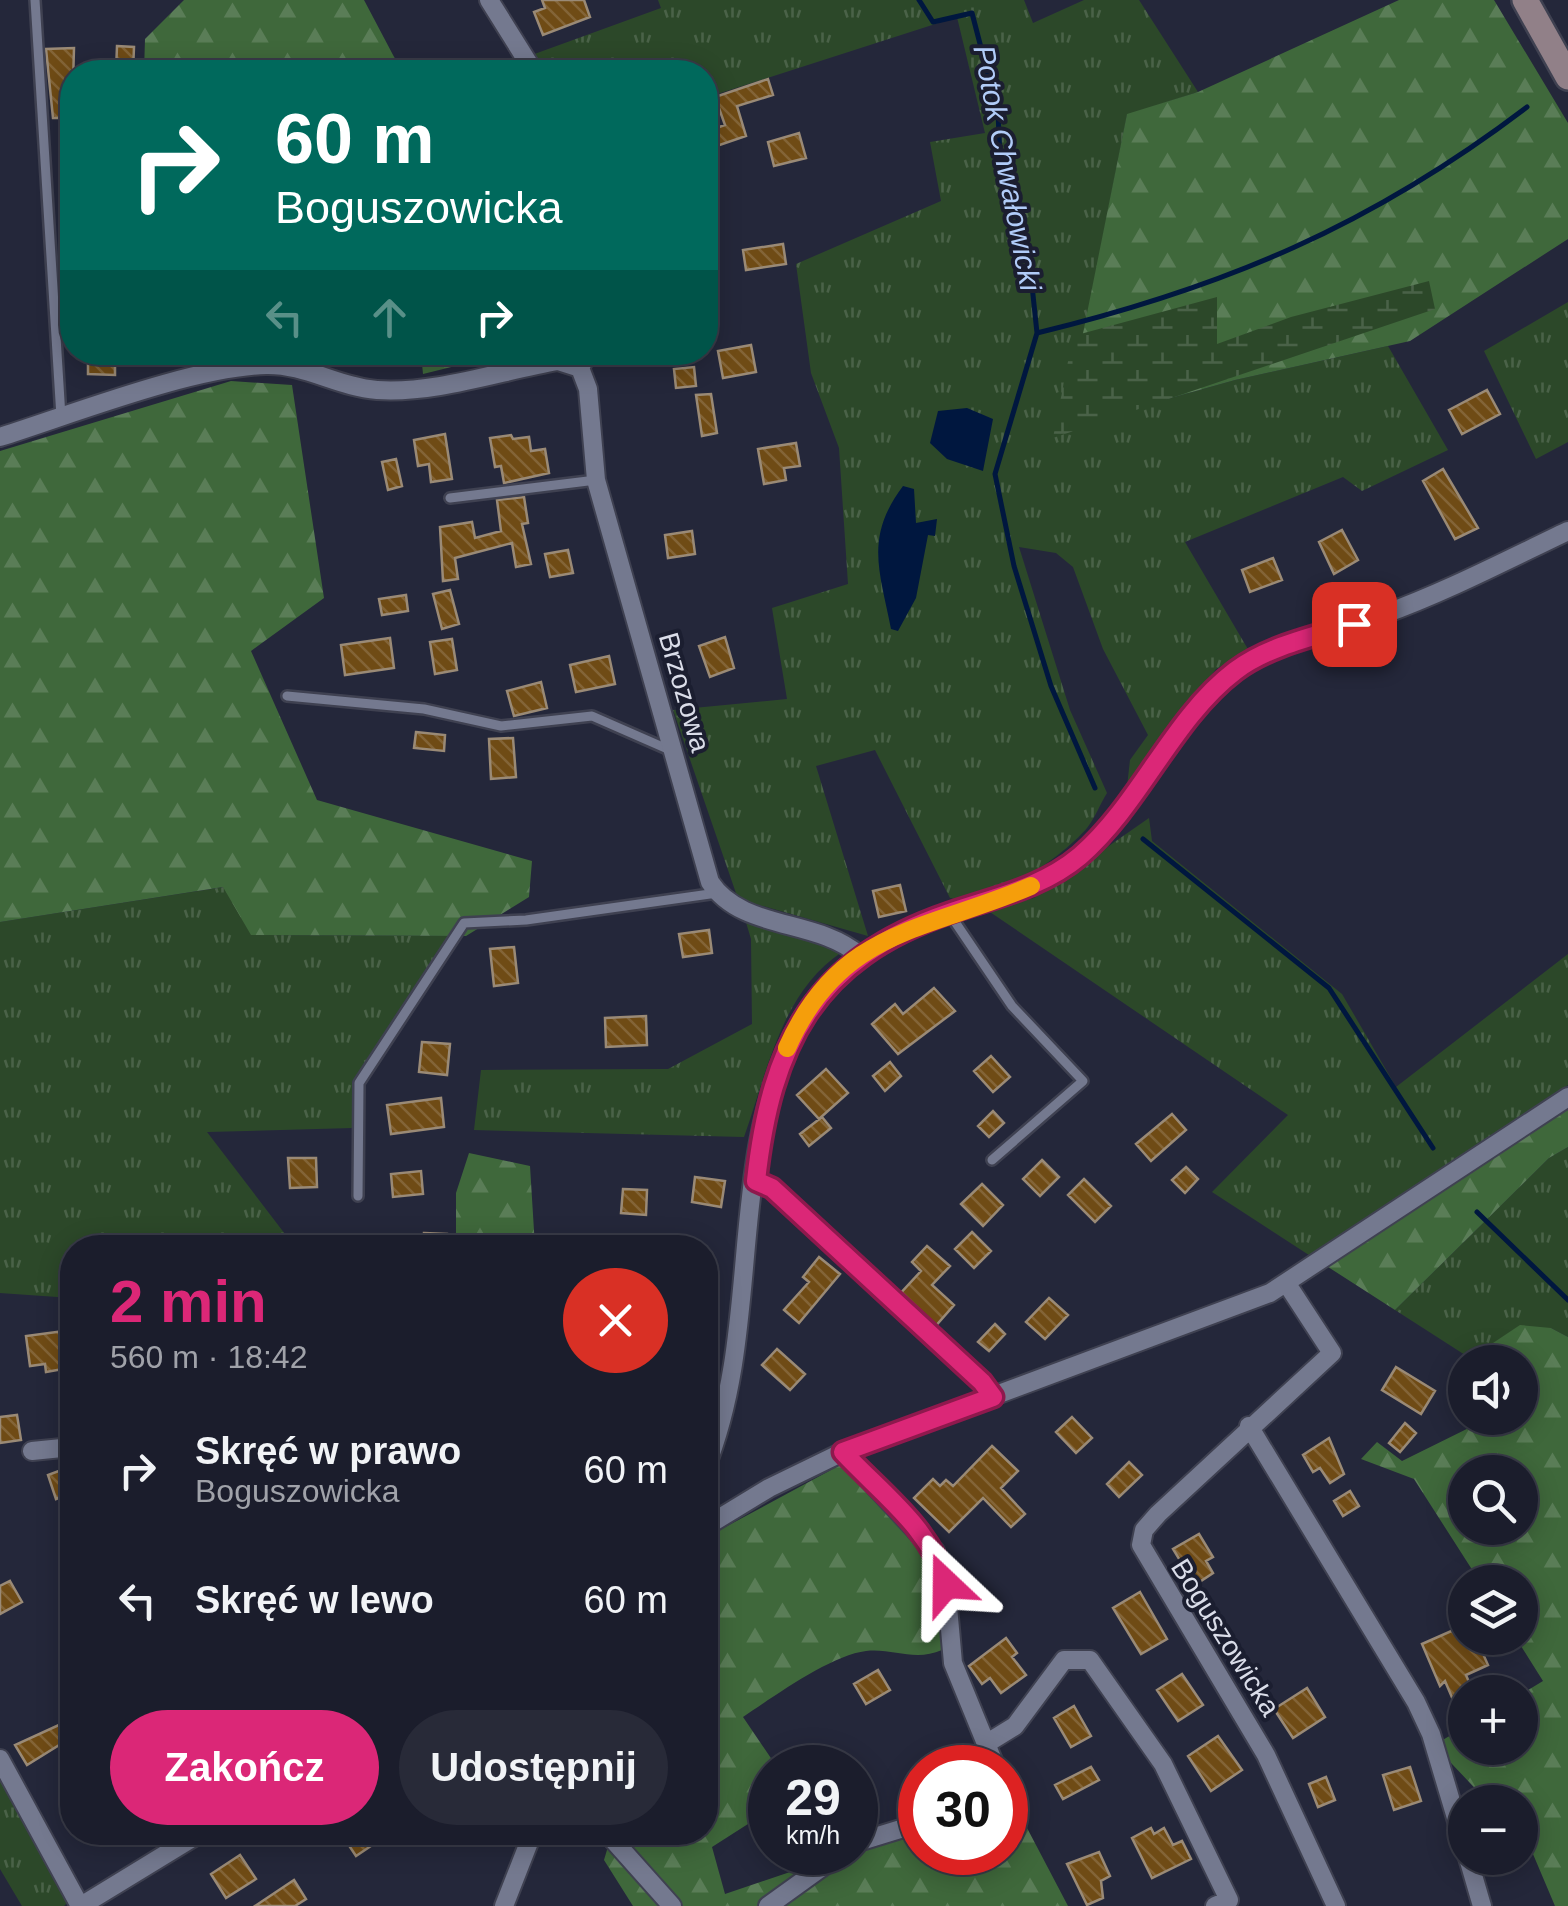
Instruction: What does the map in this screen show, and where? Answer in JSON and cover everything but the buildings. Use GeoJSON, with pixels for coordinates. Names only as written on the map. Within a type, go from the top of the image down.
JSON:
{"type":"FeatureCollection","features":[{"type":"Feature","properties":{"kind":"main road"},"geometry":{"type":"LineString","coordinates":[[1525,0],[1568,77]]}},
{"type":"Feature","properties":{"kind":"street"},"geometry":{"type":"LineString","coordinates":[[489,0],[526,60]]}},
{"type":"Feature","properties":{"kind":"street"},"geometry":{"type":"LineString","coordinates":[[0,437],[254,366],[298,368],[356,386],[394,390],[540,365]]}},
{"type":"Feature","properties":{"kind":"street","name":"Brzozowa"},"geometry":{"type":"LineString","coordinates":[[585,365],[596,480],[705,869],[717,893]]}},
{"type":"Feature","properties":{"kind":"street"},"geometry":{"type":"LineString","coordinates":[[718,1424],[736,1362],[756,1181],[771,1096],[804,1015],[859,955],[890,936],[1030,886],[1080,856],[1131,800],[1204,704],[1235,671],[1271,652],[1425,598],[1568,531]]}},
{"type":"Feature","properties":{"kind":"street"},"geometry":{"type":"LineString","coordinates":[[717,893],[754,914],[842,940],[859,955]]}},
{"type":"Feature","properties":{"kind":"street"},"geometry":{"type":"LineString","coordinates":[[718,1520],[843,1452],[1250,1303],[1288,1284],[1568,1097]]}},
{"type":"Feature","properties":{"kind":"street","name":"Boguszowicka"},"geometry":{"type":"LineString","coordinates":[[1288,1284],[1332,1354],[1249,1426],[1148,1524],[1142,1534],[1142,1550],[1266,1755],[1336,1906]]}},
{"type":"Feature","properties":{"kind":"street"},"geometry":{"type":"LineString","coordinates":[[1249,1426],[1416,1702],[1431,1734],[1448,1791]]}},
{"type":"Feature","properties":{"kind":"street"},"geometry":{"type":"LineString","coordinates":[[32,1451],[60,1448]]}},
{"type":"Feature","properties":{"kind":"street"},"geometry":{"type":"LineString","coordinates":[[843,1452],[934,1551],[946,1584],[953,1662],[990,1745]]}},
{"type":"Feature","properties":{"kind":"street"},"geometry":{"type":"LineString","coordinates":[[989,1742],[1015,1726],[1064,1660],[1090,1660],[1162,1764],[1199,1831],[1229,1900],[1215,1906]]}},
{"type":"Feature","properties":{"kind":"street"},"geometry":{"type":"LineString","coordinates":[[0,1759],[80,1906],[181,1845]]}},
{"type":"Feature","properties":{"kind":"street"},"geometry":{"type":"LineString","coordinates":[[511,1902],[529,1845]]}},
{"type":"Feature","properties":{"kind":"street"},"geometry":{"type":"LineString","coordinates":[[618,1845],[672,1906]]}},
{"type":"Feature","properties":{"kind":"street"},"geometry":{"type":"LineString","coordinates":[[768,1906],[811,1875]]}},
{"type":"Feature","properties":{"kind":"street"},"geometry":{"type":"LineString","coordinates":[[1473,1875],[1482,1906]]}},
{"type":"Feature","properties":{"kind":"lane"},"geometry":{"type":"LineString","coordinates":[[35,0],[61,418]]}},
{"type":"Feature","properties":{"kind":"lane"},"geometry":{"type":"LineString","coordinates":[[450,498],[596,480]]}},
{"type":"Feature","properties":{"kind":"lane"},"geometry":{"type":"LineString","coordinates":[[288,696],[424,709],[500,726],[592,716],[674,752]]}},
{"type":"Feature","properties":{"kind":"lane"},"geometry":{"type":"LineString","coordinates":[[358,1196],[360,1083],[464,923],[526,920],[717,893]]}},
{"type":"Feature","properties":{"kind":"lane"},"geometry":{"type":"LineString","coordinates":[[949,913],[1012,1006],[1083,1082],[992,1160]]}},
{"type":"Feature","properties":{"kind":"lane"},"geometry":{"type":"LineString","coordinates":[[756,1181],[772,1188],[982,1382],[993,1397]]}},
{"type":"Feature","properties":{"kind":"green space"},"geometry":{"type":"Polygon","coordinates":[[[184,0],[364,0],[396,60],[144,60],[145,39],[184,0]]]}},
{"type":"Feature","properties":{"kind":"green space"},"geometry":{"type":"Polygon","coordinates":[[[658,0],[1024,0],[1033,23],[1084,0],[1139,0],[1198,92],[1127,115],[1065,428],[1235,380],[1388,346],[1448,450],[1362,491],[1343,477],[1185,542],[1249,651],[1216,669],[1127,787],[1130,760],[1148,735],[1103,649],[1073,567],[1056,553],[1019,547],[1070,710],[1107,793],[1087,828],[1061,853],[1004,889],[966,900],[950,898],[875,750],[816,766],[868,936],[738,899],[673,710],[787,699],[772,608],[848,584],[839,448],[811,373],[796,264],[941,201],[930,142],[985,133],[957,17],[718,94],[718,60],[533,60],[529,56],[661,8],[658,0]]]}},
{"type":"Feature","properties":{"kind":"green space"},"geometry":{"type":"Polygon","coordinates":[[[1399,0],[1494,0],[1568,123],[1568,239],[1410,341],[1235,380],[1064,428],[1127,114],[1198,92],[1399,0]]]}},
{"type":"Feature","properties":{"kind":"green space"},"geometry":{"type":"Polygon","coordinates":[[[1429,281],[1435,309],[1053,438],[1073,336],[1217,297],[1217,344],[1291,317],[1429,281]]]}},
{"type":"Feature","properties":{"kind":"green space"},"geometry":{"type":"Polygon","coordinates":[[[1568,302],[1568,442],[1536,459],[1484,351],[1568,302]]]}},
{"type":"Feature","properties":{"kind":"green space"},"geometry":{"type":"Polygon","coordinates":[[[422,365],[459,365],[423,374],[422,365]]]}},
{"type":"Feature","properties":{"kind":"green space"},"geometry":{"type":"Polygon","coordinates":[[[231,381],[292,385],[324,598],[251,651],[317,800],[532,861],[529,897],[466,936],[251,935],[223,887],[0,922],[0,451],[231,381]]]}},
{"type":"Feature","properties":{"kind":"green space"},"geometry":{"type":"Polygon","coordinates":[[[1149,818],[1152,841],[1342,994],[1396,1087],[1568,954],[1568,1085],[1312,1257],[1212,1192],[1288,1115],[987,910],[1034,898],[1149,818]]]}},
{"type":"Feature","properties":{"kind":"green space"},"geometry":{"type":"Polygon","coordinates":[[[224,887],[252,935],[449,936],[352,1082],[352,1128],[207,1132],[286,1235],[60,1235],[60,1297],[0,1293],[0,922],[224,887]]]}},
{"type":"Feature","properties":{"kind":"green space"},"geometry":{"type":"Polygon","coordinates":[[[745,919],[835,944],[842,952],[822,968],[791,1011],[769,1060],[744,1137],[474,1130],[481,1070],[668,1069],[752,1024],[751,939],[745,919]]]}},
{"type":"Feature","properties":{"kind":"green space"},"geometry":{"type":"Polygon","coordinates":[[[1568,1109],[1568,1147],[1549,1158],[1395,1310],[1325,1265],[1568,1109]]]}},
{"type":"Feature","properties":{"kind":"green space"},"geometry":{"type":"Polygon","coordinates":[[[1568,1147],[1568,1337],[1551,1328],[1493,1345],[1450,1345],[1395,1310],[1549,1158],[1568,1147]]]}},
{"type":"Feature","properties":{"kind":"green space"},"geometry":{"type":"Polygon","coordinates":[[[469,1153],[530,1166],[534,1235],[456,1235],[456,1193],[469,1153]]]}},
{"type":"Feature","properties":{"kind":"green space"},"geometry":{"type":"Polygon","coordinates":[[[1520,1325],[1551,1328],[1568,1337],[1568,1906],[1555,1906],[1538,1866],[1538,1785],[1472,1785],[1453,1765],[1538,1765],[1538,1684],[1543,1681],[1527,1655],[1538,1655],[1538,1565],[1469,1565],[1456,1545],[1538,1545],[1538,1455],[1448,1455],[1448,1532],[1414,1479],[1361,1459],[1377,1442],[1402,1461],[1455,1435],[1538,1435],[1538,1345],[1492,1345],[1520,1325]]]}},
{"type":"Feature","properties":{"kind":"green space"},"geometry":{"type":"Polygon","coordinates":[[[842,1464],[898,1516],[931,1561],[942,1595],[942,1650],[923,1655],[876,1651],[852,1654],[803,1678],[743,1717],[762,1745],[748,1745],[748,1824],[718,1843],[718,1531],[842,1464]]]}},
{"type":"Feature","properties":{"kind":"green space"},"geometry":{"type":"Polygon","coordinates":[[[1448,1737],[1448,1760],[1434,1745],[1448,1737]]]}},
{"type":"Feature","properties":{"kind":"green space"},"geometry":{"type":"Polygon","coordinates":[[[0,1775],[70,1900],[64,1906],[22,1906],[0,1869],[0,1775]]]}},
{"type":"Feature","properties":{"kind":"green space"},"geometry":{"type":"Polygon","coordinates":[[[1028,1830],[1068,1906],[633,1906],[604,1860],[608,1845],[715,1845],[712,1847],[725,1894],[781,1875],[878,1875],[878,1842],[898,1835],[898,1875],[1028,1875],[1028,1830]]]}},
{"type":"Feature","properties":{"kind":"water"},"geometry":{"type":"Polygon","coordinates":[[[967,408],[993,419],[983,471],[947,459],[930,443],[938,411],[967,408]]]}},
{"type":"Feature","properties":{"kind":"water"},"geometry":{"type":"Polygon","coordinates":[[[903,486],[914,489],[916,523],[937,519],[935,536],[928,535],[916,598],[898,631],[891,629],[878,555],[883,522],[903,486]]]}},
{"type":"Feature","properties":{"kind":"waterway","name":"Potok Chwałowicki"},"geometry":{"type":"LineString","coordinates":[[919,0],[933,22],[972,13],[998,113],[1000,156],[1029,257],[1037,333],[995,474],[1014,566],[1051,686],[1095,788]]}},
{"type":"Feature","properties":{"kind":"waterway"},"geometry":{"type":"LineString","coordinates":[[1037,333],[1172,295],[1295,247],[1412,186],[1527,107]]}},
{"type":"Feature","properties":{"kind":"waterway","name":"Potok Chwałowicki"},"geometry":{"type":"LineString","coordinates":[[1143,839],[1329,988],[1433,1148]]}},
{"type":"Feature","properties":{"kind":"waterway","name":"Potok Chwałowicki"},"geometry":{"type":"LineString","coordinates":[[1477,1212],[1568,1300]]}},
{"type":"Feature","properties":{"kind":"slow traffic"},"geometry":{"type":"LineString","coordinates":[[787,1048],[804,1015],[844,968],[878,942],[1031,886]]}},
{"type":"Feature","properties":{"kind":"route"},"geometry":{"type":"LineString","coordinates":[[946,1584],[939,1561],[922,1533],[843,1452],[993,1397],[982,1382],[772,1188],[756,1181],[762,1132],[784,1055],[804,1015],[859,955],[906,929],[1020,890],[1059,872],[1105,831],[1204,704],[1235,671],[1271,652],[1354,624]]}}]}
